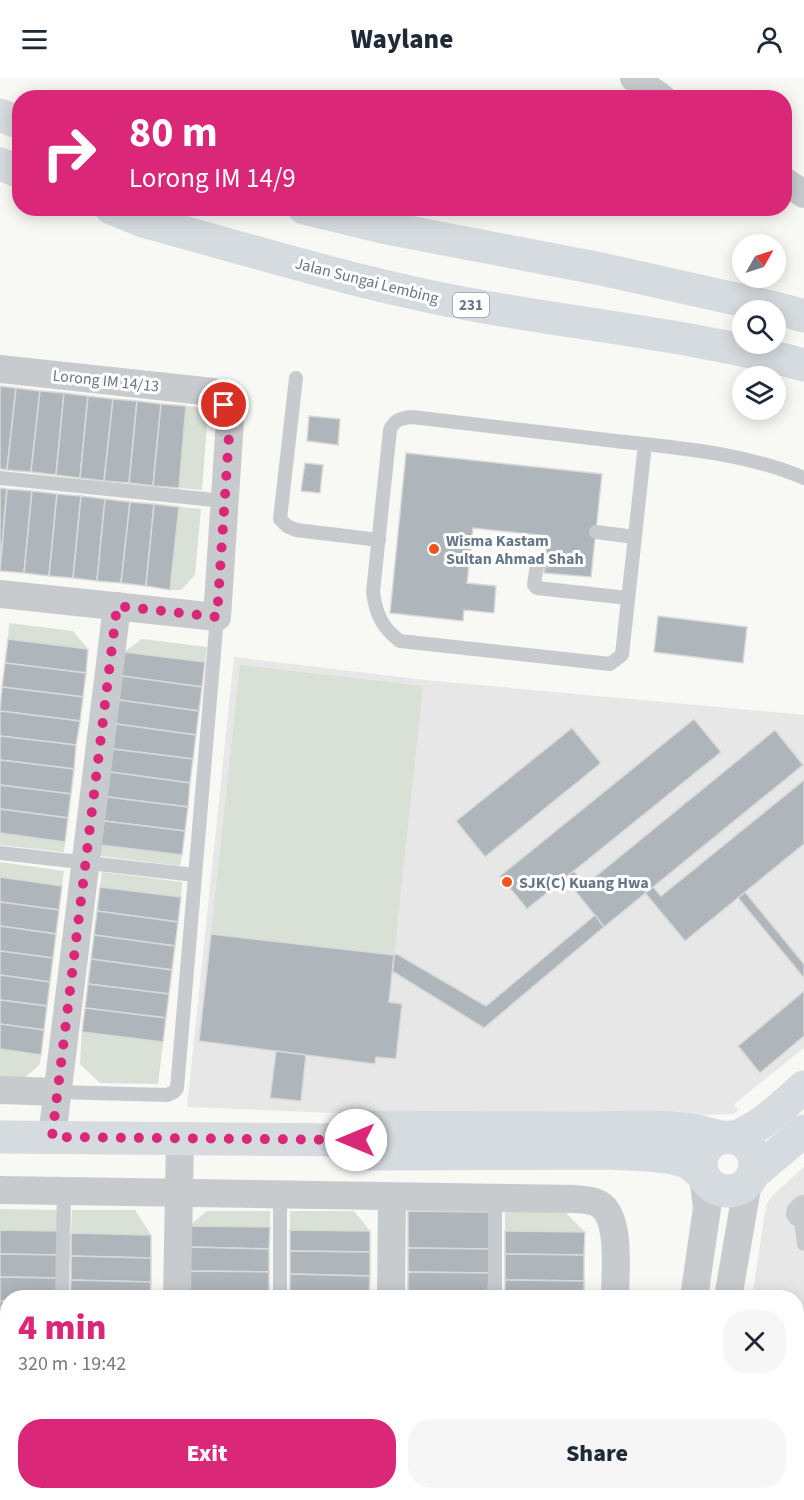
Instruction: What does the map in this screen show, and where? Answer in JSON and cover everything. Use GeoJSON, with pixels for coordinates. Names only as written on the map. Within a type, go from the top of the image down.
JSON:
{"type":"FeatureCollection","features":[{"type":"Feature","properties":{"kind":"street"},"geometry":{"type":"LineString","coordinates":[[634,78],[651,90]]}},
{"type":"Feature","properties":{"kind":"street","name":"Jalan Sungai Lembing"},"geometry":{"type":"LineString","coordinates":[[130,216],[323,270],[468,304],[680,337],[804,364]]}},
{"type":"Feature","properties":{"kind":"street"},"geometry":{"type":"LineString","coordinates":[[337,216],[382,227],[601,268],[804,316]]}},
{"type":"Feature","properties":{"kind":"street","name":"Lorong IM 14/13"},"geometry":{"type":"LineString","coordinates":[[0,369],[213,392],[224,405],[230,420],[224,501]]}},
{"type":"Feature","properties":{"kind":"street"},"geometry":{"type":"LineString","coordinates":[[0,594],[217,617],[224,501]]}},
{"type":"Feature","properties":{"kind":"street"},"geometry":{"type":"LineString","coordinates":[[52,1137],[117,606]]}},
{"type":"Feature","properties":{"kind":"street"},"geometry":{"type":"LineString","coordinates":[[695,1290],[707,1208],[701,1165],[706,1148],[714,1142],[746,1133],[804,1087]]}},
{"type":"Feature","properties":{"kind":"street"},"geometry":{"type":"LineString","coordinates":[[0,1090],[58,1092]]}},
{"type":"Feature","properties":{"kind":"street"},"geometry":{"type":"LineString","coordinates":[[729,1290],[750,1178],[753,1156],[742,1142],[695,1131],[634,1122],[367,1127],[360,1132],[356,1140],[359,1148],[370,1154],[608,1153],[668,1157],[688,1162],[709,1183],[724,1191],[740,1188],[750,1178],[804,1131]]}},
{"type":"Feature","properties":{"kind":"street"},"geometry":{"type":"LineString","coordinates":[[0,1137],[356,1140]]}},
{"type":"Feature","properties":{"kind":"street"},"geometry":{"type":"LineString","coordinates":[[177,1290],[180,1138]]}},
{"type":"Feature","properties":{"kind":"street"},"geometry":{"type":"LineString","coordinates":[[0,1190],[575,1199],[595,1202],[604,1207],[615,1232],[615,1290]]}},
{"type":"Feature","properties":{"kind":"street"},"geometry":{"type":"LineString","coordinates":[[391,1290],[392,1197]]}},
{"type":"Feature","properties":{"kind":"lane"},"geometry":{"type":"LineString","coordinates":[[296,378],[280,519],[286,526],[296,530],[379,540]]}},
{"type":"Feature","properties":{"kind":"lane"},"geometry":{"type":"LineString","coordinates":[[645,444],[622,655],[610,664],[400,641],[390,634],[376,612],[373,592],[390,430],[393,423],[403,418],[412,417],[645,444],[746,459],[787,470],[804,478]]}},
{"type":"Feature","properties":{"kind":"lane"},"geometry":{"type":"LineString","coordinates":[[0,478],[224,501]]}},
{"type":"Feature","properties":{"kind":"lane"},"geometry":{"type":"LineString","coordinates":[[596,532],[635,537]]}},
{"type":"Feature","properties":{"kind":"lane"},"geometry":{"type":"LineString","coordinates":[[545,562],[540,561],[537,564],[534,585],[537,588],[628,598]]}},
{"type":"Feature","properties":{"kind":"lane"},"geometry":{"type":"LineString","coordinates":[[58,1092],[167,1095],[177,1088],[217,617]]}},
{"type":"Feature","properties":{"kind":"lane"},"geometry":{"type":"LineString","coordinates":[[0,853],[195,875]]}},
{"type":"Feature","properties":{"kind":"lane"},"geometry":{"type":"LineString","coordinates":[[62,1290],[64,1191]]}},
{"type":"Feature","properties":{"kind":"lane"},"geometry":{"type":"LineString","coordinates":[[280,1195],[280,1290]]}},
{"type":"Feature","properties":{"kind":"lane"},"geometry":{"type":"LineString","coordinates":[[495,1199],[495,1290]]}},
{"type":"Feature","properties":{"kind":"lane"},"geometry":{"type":"LineString","coordinates":[[802,1211],[804,1244]]}},
{"type":"Feature","properties":{"kind":"shaded area"},"geometry":{"type":"Polygon","coordinates":[[[186,406],[197,407],[207,425],[202,490],[179,488],[186,406]]]}},
{"type":"Feature","properties":{"kind":"shaded area"},"geometry":{"type":"Polygon","coordinates":[[[179,507],[201,509],[195,575],[181,590],[170,590],[179,507]]]}},
{"type":"Feature","properties":{"kind":"shaded area"},"geometry":{"type":"Polygon","coordinates":[[[9,623],[73,631],[88,649],[8,639],[9,623]]]}},
{"type":"Feature","properties":{"kind":"shaded area"},"geometry":{"type":"Polygon","coordinates":[[[142,639],[207,647],[205,662],[124,652],[142,639]]]}},
{"type":"Feature","properties":{"kind":"shaded area","name":"SJK(C) Kuang Hwa"},"geometry":{"type":"Polygon","coordinates":[[[234,657],[425,680],[804,715],[804,1048],[734,1104],[738,1110],[734,1114],[512,1120],[187,1107],[234,657]]]}},
{"type":"Feature","properties":{"kind":"shaded area"},"geometry":{"type":"Polygon","coordinates":[[[240,665],[423,686],[394,955],[211,934],[240,665]]]}},
{"type":"Feature","properties":{"kind":"shaded area"},"geometry":{"type":"Polygon","coordinates":[[[0,833],[65,842],[64,852],[0,845],[0,833]]]}},
{"type":"Feature","properties":{"kind":"shaded area"},"geometry":{"type":"Polygon","coordinates":[[[101,845],[182,855],[180,866],[100,856],[101,845]]]}},
{"type":"Feature","properties":{"kind":"shaded area"},"geometry":{"type":"Polygon","coordinates":[[[0,862],[64,871],[62,886],[0,877],[0,862]]]}},
{"type":"Feature","properties":{"kind":"shaded area"},"geometry":{"type":"Polygon","coordinates":[[[102,872],[182,882],[181,897],[100,887],[102,872]]]}},
{"type":"Feature","properties":{"kind":"shaded area"},"geometry":{"type":"Polygon","coordinates":[[[82,1032],[163,1042],[158,1084],[100,1083],[80,1064],[82,1032]]]}},
{"type":"Feature","properties":{"kind":"shaded area"},"geometry":{"type":"Polygon","coordinates":[[[0,1049],[41,1055],[40,1064],[21,1081],[0,1080],[0,1049]]]}},
{"type":"Feature","properties":{"kind":"shaded area"},"geometry":{"type":"Polygon","coordinates":[[[804,1167],[804,1290],[753,1290],[766,1205],[772,1196],[804,1167]]]}},
{"type":"Feature","properties":{"kind":"shaded area"},"geometry":{"type":"Polygon","coordinates":[[[0,1209],[58,1210],[58,1231],[0,1230],[0,1209]]]}},
{"type":"Feature","properties":{"kind":"shaded area"},"geometry":{"type":"Polygon","coordinates":[[[72,1210],[135,1210],[151,1235],[71,1233],[72,1210]]]}},
{"type":"Feature","properties":{"kind":"shaded area"},"geometry":{"type":"Polygon","coordinates":[[[207,1211],[270,1211],[270,1227],[189,1226],[207,1211]]]}},
{"type":"Feature","properties":{"kind":"shaded area"},"geometry":{"type":"Polygon","coordinates":[[[290,1211],[354,1211],[370,1231],[290,1230],[290,1211]]]}},
{"type":"Feature","properties":{"kind":"shaded area"},"geometry":{"type":"Polygon","coordinates":[[[505,1212],[565,1212],[585,1232],[505,1231],[505,1212]]]}},
{"type":"Feature","properties":{"kind":"building"},"geometry":{"type":"Polygon","coordinates":[[[0,386],[16,388],[7,470],[0,469],[0,386]]]}},
{"type":"Feature","properties":{"kind":"building"},"geometry":{"type":"Polygon","coordinates":[[[16,388],[40,391],[31,472],[7,470],[16,388]]]}},
{"type":"Feature","properties":{"kind":"building"},"geometry":{"type":"Polygon","coordinates":[[[40,391],[64,393],[56,475],[31,472],[40,391]]]}},
{"type":"Feature","properties":{"kind":"building"},"geometry":{"type":"Polygon","coordinates":[[[64,393],[88,396],[80,478],[56,475],[64,393]]]}},
{"type":"Feature","properties":{"kind":"building"},"geometry":{"type":"Polygon","coordinates":[[[88,396],[113,399],[104,481],[80,478],[88,396]]]}},
{"type":"Feature","properties":{"kind":"building"},"geometry":{"type":"Polygon","coordinates":[[[113,399],[137,401],[129,483],[104,481],[113,399]]]}},
{"type":"Feature","properties":{"kind":"building"},"geometry":{"type":"Polygon","coordinates":[[[137,401],[161,404],[153,486],[129,483],[137,401]]]}},
{"type":"Feature","properties":{"kind":"building"},"geometry":{"type":"Polygon","coordinates":[[[161,404],[186,406],[179,488],[153,486],[161,404]]]}},
{"type":"Feature","properties":{"kind":"building"},"geometry":{"type":"Polygon","coordinates":[[[309,416],[340,419],[338,445],[307,441],[309,416]]]}},
{"type":"Feature","properties":{"kind":"building","name":"Wisma Kastam Sultan Ahmad Shah"},"geometry":{"type":"Polygon","coordinates":[[[406,453],[602,474],[591,577],[544,573],[547,536],[473,528],[467,583],[496,586],[494,613],[464,610],[463,621],[390,613],[406,453]]]}},
{"type":"Feature","properties":{"kind":"building"},"geometry":{"type":"Polygon","coordinates":[[[305,463],[323,465],[320,493],[301,491],[305,463]]]}},
{"type":"Feature","properties":{"kind":"building"},"geometry":{"type":"Polygon","coordinates":[[[0,488],[7,489],[0,569],[0,488]]]}},
{"type":"Feature","properties":{"kind":"building"},"geometry":{"type":"Polygon","coordinates":[[[7,489],[32,491],[24,573],[0,571],[7,489]]]}},
{"type":"Feature","properties":{"kind":"building"},"geometry":{"type":"Polygon","coordinates":[[[32,491],[57,494],[49,576],[24,573],[32,491]]]}},
{"type":"Feature","properties":{"kind":"building"},"geometry":{"type":"Polygon","coordinates":[[[57,494],[81,496],[73,578],[49,576],[57,494]]]}},
{"type":"Feature","properties":{"kind":"building"},"geometry":{"type":"Polygon","coordinates":[[[81,496],[105,499],[97,581],[73,578],[81,496]]]}},
{"type":"Feature","properties":{"kind":"building"},"geometry":{"type":"Polygon","coordinates":[[[105,499],[130,502],[121,583],[97,581],[105,499]]]}},
{"type":"Feature","properties":{"kind":"building"},"geometry":{"type":"Polygon","coordinates":[[[130,502],[154,504],[146,586],[121,583],[130,502]]]}},
{"type":"Feature","properties":{"kind":"building"},"geometry":{"type":"Polygon","coordinates":[[[154,504],[179,507],[170,590],[146,586],[154,504]]]}},
{"type":"Feature","properties":{"kind":"building"},"geometry":{"type":"Polygon","coordinates":[[[658,616],[747,627],[743,663],[654,652],[658,616]]]}},
{"type":"Feature","properties":{"kind":"building"},"geometry":{"type":"Polygon","coordinates":[[[8,639],[88,649],[86,673],[5,663],[8,639]]]}},
{"type":"Feature","properties":{"kind":"building"},"geometry":{"type":"Polygon","coordinates":[[[124,652],[205,662],[202,687],[122,676],[124,652]]]}},
{"type":"Feature","properties":{"kind":"building"},"geometry":{"type":"Polygon","coordinates":[[[5,663],[86,673],[83,697],[2,687],[5,663]]]}},
{"type":"Feature","properties":{"kind":"building"},"geometry":{"type":"Polygon","coordinates":[[[122,676],[202,687],[199,711],[119,700],[122,676]]]}},
{"type":"Feature","properties":{"kind":"building"},"geometry":{"type":"Polygon","coordinates":[[[2,687],[83,697],[80,721],[0,711],[2,687]]]}},
{"type":"Feature","properties":{"kind":"building"},"geometry":{"type":"Polygon","coordinates":[[[119,700],[199,711],[196,735],[116,724],[119,700]]]}},
{"type":"Feature","properties":{"kind":"building"},"geometry":{"type":"Polygon","coordinates":[[[0,711],[80,721],[76,745],[0,736],[0,711]]]}},
{"type":"Feature","properties":{"kind":"building"},"geometry":{"type":"Polygon","coordinates":[[[694,719],[721,752],[527,909],[500,876],[694,719]]]}},
{"type":"Feature","properties":{"kind":"building"},"geometry":{"type":"Polygon","coordinates":[[[116,724],[196,735],[193,759],[113,749],[116,724]]]}},
{"type":"Feature","properties":{"kind":"building"},"geometry":{"type":"Polygon","coordinates":[[[572,728],[601,763],[485,857],[456,821],[572,728]]]}},
{"type":"Feature","properties":{"kind":"building"},"geometry":{"type":"Polygon","coordinates":[[[775,730],[803,765],[604,927],[565,878],[574,871],[585,885],[775,730]]]}},
{"type":"Feature","properties":{"kind":"building"},"geometry":{"type":"Polygon","coordinates":[[[0,736],[76,745],[74,769],[0,760],[0,736]]]}},
{"type":"Feature","properties":{"kind":"building"},"geometry":{"type":"Polygon","coordinates":[[[113,749],[193,759],[190,783],[110,772],[113,749]]]}},
{"type":"Feature","properties":{"kind":"building"},"geometry":{"type":"Polygon","coordinates":[[[0,760],[74,769],[71,794],[0,785],[0,760]]]}},
{"type":"Feature","properties":{"kind":"building"},"geometry":{"type":"Polygon","coordinates":[[[110,772],[190,783],[188,807],[107,797],[110,772]]]}},
{"type":"Feature","properties":{"kind":"building"},"geometry":{"type":"Polygon","coordinates":[[[804,780],[804,844],[685,941],[645,893],[653,887],[661,896],[804,780]]]}},
{"type":"Feature","properties":{"kind":"building"},"geometry":{"type":"Polygon","coordinates":[[[0,785],[71,794],[68,818],[0,809],[0,785]]]}},
{"type":"Feature","properties":{"kind":"building"},"geometry":{"type":"Polygon","coordinates":[[[107,797],[188,807],[185,831],[104,821],[107,797]]]}},
{"type":"Feature","properties":{"kind":"building"},"geometry":{"type":"Polygon","coordinates":[[[0,809],[68,818],[65,842],[0,833],[0,809]]]}},
{"type":"Feature","properties":{"kind":"building"},"geometry":{"type":"Polygon","coordinates":[[[104,821],[185,831],[182,855],[101,845],[104,821]]]}},
{"type":"Feature","properties":{"kind":"building"},"geometry":{"type":"Polygon","coordinates":[[[0,877],[62,886],[59,910],[0,902],[0,877]]]}},
{"type":"Feature","properties":{"kind":"building"},"geometry":{"type":"Polygon","coordinates":[[[100,887],[181,897],[178,922],[97,911],[100,887]]]}},
{"type":"Feature","properties":{"kind":"building"},"geometry":{"type":"Polygon","coordinates":[[[745,892],[804,964],[804,978],[738,898],[745,892]]]}},
{"type":"Feature","properties":{"kind":"building"},"geometry":{"type":"Polygon","coordinates":[[[0,902],[59,910],[56,934],[0,926],[0,902]]]}},
{"type":"Feature","properties":{"kind":"building"},"geometry":{"type":"Polygon","coordinates":[[[97,911],[178,922],[175,946],[94,935],[97,911]]]}},
{"type":"Feature","properties":{"kind":"building"},"geometry":{"type":"Polygon","coordinates":[[[595,915],[604,927],[484,1028],[392,971],[394,955],[397,954],[486,1006],[595,915]]]}},
{"type":"Feature","properties":{"kind":"building"},"geometry":{"type":"Polygon","coordinates":[[[0,926],[56,934],[53,958],[0,951],[0,926]]]}},
{"type":"Feature","properties":{"kind":"building"},"geometry":{"type":"Polygon","coordinates":[[[211,934],[394,955],[389,1002],[402,1004],[396,1059],[376,1057],[375,1064],[199,1041],[211,934]]]}},
{"type":"Feature","properties":{"kind":"building"},"geometry":{"type":"Polygon","coordinates":[[[94,935],[175,946],[172,970],[91,959],[94,935]]]}},
{"type":"Feature","properties":{"kind":"building"},"geometry":{"type":"Polygon","coordinates":[[[0,951],[53,958],[50,982],[0,975],[0,951]]]}},
{"type":"Feature","properties":{"kind":"building"},"geometry":{"type":"Polygon","coordinates":[[[91,959],[172,970],[169,994],[88,984],[91,959]]]}},
{"type":"Feature","properties":{"kind":"building"},"geometry":{"type":"Polygon","coordinates":[[[0,975],[50,982],[47,1006],[0,1000],[0,975]]]}},
{"type":"Feature","properties":{"kind":"building"},"geometry":{"type":"Polygon","coordinates":[[[88,984],[169,994],[166,1018],[85,1008],[88,984]]]}},
{"type":"Feature","properties":{"kind":"building"},"geometry":{"type":"Polygon","coordinates":[[[804,991],[804,1036],[760,1073],[738,1046],[804,991]]]}},
{"type":"Feature","properties":{"kind":"building"},"geometry":{"type":"Polygon","coordinates":[[[0,1000],[47,1006],[44,1030],[0,1024],[0,1000]]]}},
{"type":"Feature","properties":{"kind":"building"},"geometry":{"type":"Polygon","coordinates":[[[85,1008],[166,1018],[163,1042],[82,1032],[85,1008]]]}},
{"type":"Feature","properties":{"kind":"building"},"geometry":{"type":"Polygon","coordinates":[[[0,1024],[44,1030],[41,1055],[0,1049],[0,1024]]]}},
{"type":"Feature","properties":{"kind":"building"},"geometry":{"type":"Polygon","coordinates":[[[276,1051],[306,1055],[301,1101],[270,1098],[276,1051]]]}},
{"type":"Feature","properties":{"kind":"building"},"geometry":{"type":"Polygon","coordinates":[[[408,1211],[489,1212],[489,1249],[408,1248],[408,1211]]]}},
{"type":"Feature","properties":{"kind":"building"},"geometry":{"type":"Polygon","coordinates":[[[189,1226],[270,1227],[269,1249],[189,1247],[189,1226]]]}},
{"type":"Feature","properties":{"kind":"building"},"geometry":{"type":"Polygon","coordinates":[[[0,1230],[58,1231],[58,1255],[0,1254],[0,1230]]]}},
{"type":"Feature","properties":{"kind":"building"},"geometry":{"type":"Polygon","coordinates":[[[290,1230],[370,1231],[370,1252],[290,1251],[290,1230]]]}},
{"type":"Feature","properties":{"kind":"building"},"geometry":{"type":"Polygon","coordinates":[[[505,1231],[585,1232],[584,1255],[505,1254],[505,1231]]]}},
{"type":"Feature","properties":{"kind":"building"},"geometry":{"type":"Polygon","coordinates":[[[71,1233],[151,1235],[151,1258],[71,1256],[71,1233]]]}},
{"type":"Feature","properties":{"kind":"building"},"geometry":{"type":"Polygon","coordinates":[[[189,1247],[269,1249],[269,1272],[189,1271],[189,1247]]]}},
{"type":"Feature","properties":{"kind":"building"},"geometry":{"type":"Polygon","coordinates":[[[408,1248],[489,1249],[489,1273],[408,1272],[408,1248]]]}},
{"type":"Feature","properties":{"kind":"building"},"geometry":{"type":"Polygon","coordinates":[[[290,1251],[370,1252],[370,1276],[290,1274],[290,1251]]]}},
{"type":"Feature","properties":{"kind":"building"},"geometry":{"type":"Polygon","coordinates":[[[0,1254],[58,1255],[57,1278],[0,1277],[0,1254]]]}},
{"type":"Feature","properties":{"kind":"building"},"geometry":{"type":"Polygon","coordinates":[[[505,1254],[584,1255],[584,1281],[505,1280],[505,1254]]]}},
{"type":"Feature","properties":{"kind":"building"},"geometry":{"type":"Polygon","coordinates":[[[71,1256],[151,1258],[151,1282],[71,1280],[71,1256]]]}},
{"type":"Feature","properties":{"kind":"building"},"geometry":{"type":"Polygon","coordinates":[[[189,1271],[269,1272],[269,1290],[189,1290],[189,1271]]]}},
{"type":"Feature","properties":{"kind":"building"},"geometry":{"type":"Polygon","coordinates":[[[408,1272],[489,1273],[488,1290],[408,1290],[408,1272]]]}},
{"type":"Feature","properties":{"kind":"building"},"geometry":{"type":"Polygon","coordinates":[[[290,1274],[370,1276],[369,1290],[290,1290],[290,1274]]]}},
{"type":"Feature","properties":{"kind":"building"},"geometry":{"type":"Polygon","coordinates":[[[0,1277],[57,1278],[57,1290],[0,1290],[0,1277]]]}},
{"type":"Feature","properties":{"kind":"building"},"geometry":{"type":"Polygon","coordinates":[[[71,1280],[151,1282],[150,1290],[70,1290],[71,1280]]]}},
{"type":"Feature","properties":{"kind":"building"},"geometry":{"type":"Polygon","coordinates":[[[505,1280],[584,1281],[584,1290],[505,1290],[505,1280]]]}},
{"type":"Feature","properties":{"kind":"place","name":"Wisma Kastam Sultan Ahmad Shah"},"geometry":{"type":"Point","coordinates":[434,549]}},
{"type":"Feature","properties":{"kind":"place","name":"SJK(C) Kuang Hwa"},"geometry":{"type":"Point","coordinates":[507,882]}},
{"type":"Feature","properties":{"kind":"route"},"geometry":{"type":"LineString","coordinates":[[224,405],[230,420],[217,617],[117,606],[52,1137],[356,1140]]}}]}
